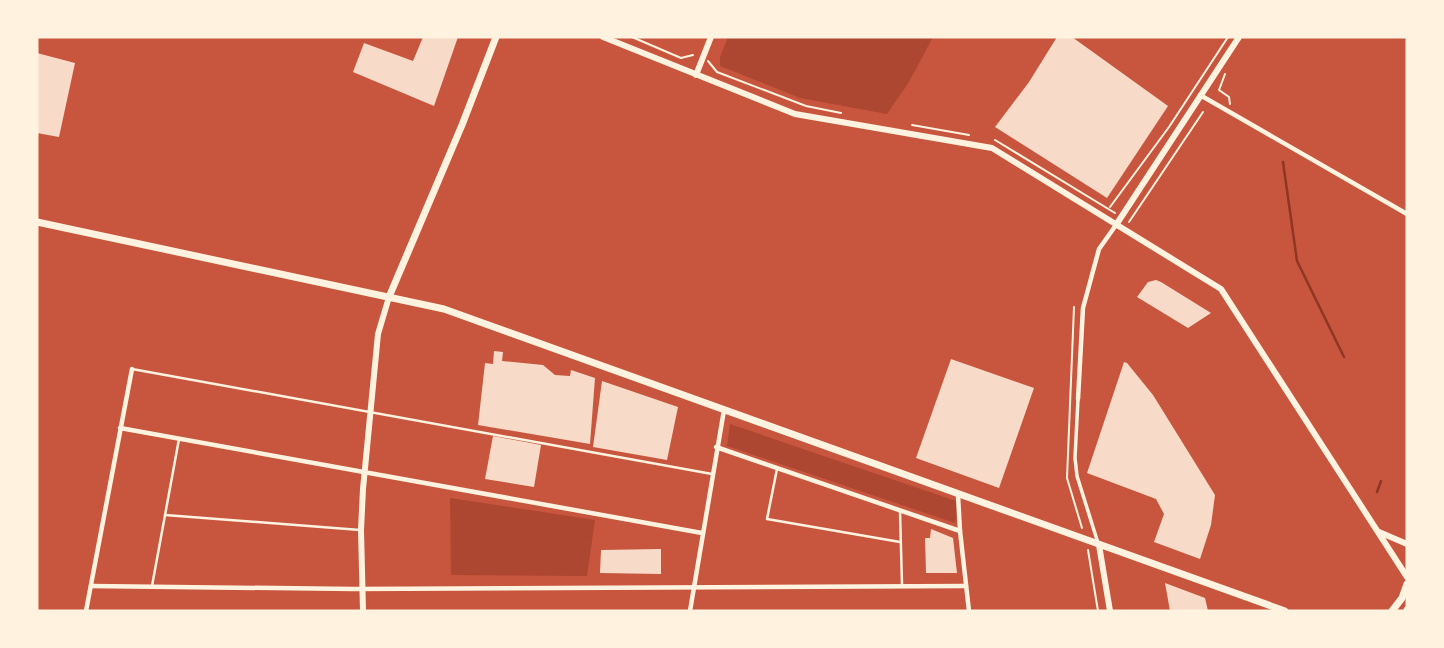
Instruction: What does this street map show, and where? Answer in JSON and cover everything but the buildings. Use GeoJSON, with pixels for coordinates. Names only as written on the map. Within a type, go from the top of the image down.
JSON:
{"type":"FeatureCollection","features":[{"type":"Feature","properties":{"kind":"main road"},"geometry":{"type":"LineString","coordinates":[[389,297],[496,37]]}},
{"type":"Feature","properties":{"kind":"main road"},"geometry":{"type":"LineString","coordinates":[[37,222],[444,309],[1285,611]]}},
{"type":"Feature","properties":{"kind":"main road"},"geometry":{"type":"LineString","coordinates":[[1392,611],[1402,598],[1407,584]]}},
{"type":"Feature","properties":{"kind":"street"},"geometry":{"type":"LineString","coordinates":[[603,37],[794,114],[992,148],[1221,289],[1407,577]]}},
{"type":"Feature","properties":{"kind":"street"},"geometry":{"type":"LineString","coordinates":[[695,75],[710,37]]}},
{"type":"Feature","properties":{"kind":"street"},"geometry":{"type":"LineString","coordinates":[[1110,611],[1099,545],[1077,476],[1075,458],[1083,308],[1099,249],[1239,37]]}},
{"type":"Feature","properties":{"kind":"street"},"geometry":{"type":"LineString","coordinates":[[1200,95],[1407,214]]}},
{"type":"Feature","properties":{"kind":"street"},"geometry":{"type":"LineString","coordinates":[[363,611],[361,530],[364,472],[378,334],[389,297]]}},
{"type":"Feature","properties":{"kind":"street"},"geometry":{"type":"LineString","coordinates":[[86,611],[132,369]]}},
{"type":"Feature","properties":{"kind":"street"},"geometry":{"type":"LineString","coordinates":[[690,611],[724,410]]}},
{"type":"Feature","properties":{"kind":"street"},"geometry":{"type":"LineString","coordinates":[[120,428],[702,533]]}},
{"type":"Feature","properties":{"kind":"street"},"geometry":{"type":"LineString","coordinates":[[716,447],[960,531]]}},
{"type":"Feature","properties":{"kind":"street"},"geometry":{"type":"LineString","coordinates":[[958,495],[969,611]]}},
{"type":"Feature","properties":{"kind":"street"},"geometry":{"type":"LineString","coordinates":[[1377,531],[1407,544]]}},
{"type":"Feature","properties":{"kind":"street"},"geometry":{"type":"LineString","coordinates":[[91,586],[363,589],[966,586]]}},
{"type":"Feature","properties":{"kind":"lane"},"geometry":{"type":"LineString","coordinates":[[132,369],[712,474]]}},
{"type":"Feature","properties":{"kind":"lane"},"geometry":{"type":"LineString","coordinates":[[152,586],[178,439]]}},
{"type":"Feature","properties":{"kind":"lane"},"geometry":{"type":"LineString","coordinates":[[778,467],[767,519],[900,542]]}},
{"type":"Feature","properties":{"kind":"lane"},"geometry":{"type":"LineString","coordinates":[[900,511],[902,587]]}},
{"type":"Feature","properties":{"kind":"lane"},"geometry":{"type":"LineString","coordinates":[[165,515],[361,530]]}},
{"type":"Feature","properties":{"kind":"path"},"geometry":{"type":"LineString","coordinates":[[632,37],[681,58],[694,55],[712,64],[717,72],[806,106]]}},
{"type":"Feature","properties":{"kind":"path"},"geometry":{"type":"LineString","coordinates":[[1109,208],[1169,127],[1228,37]]}},
{"type":"Feature","properties":{"kind":"path"},"geometry":{"type":"LineString","coordinates":[[1225,75],[1219,90],[1229,97]]}},
{"type":"Feature","properties":{"kind":"path"},"geometry":{"type":"LineString","coordinates":[[1129,222],[1203,112]]}},
{"type":"Feature","properties":{"kind":"path"},"geometry":{"type":"LineString","coordinates":[[1086,540],[1097,611]]}},
{"type":"Feature","properties":{"kind":"shaded area"},"geometry":{"type":"Polygon","coordinates":[[[728,37],[933,37],[909,82],[887,114],[800,98],[720,66],[720,57],[728,37]]]}},
{"type":"Feature","properties":{"kind":"shaded area"},"geometry":{"type":"Polygon","coordinates":[[[730,424],[959,502],[955,523],[727,446],[730,424]]]}},
{"type":"Feature","properties":{"kind":"shaded area"},"geometry":{"type":"Polygon","coordinates":[[[450,498],[595,520],[587,576],[451,575],[450,498]]]}},
{"type":"Feature","properties":{"kind":"waterway"},"geometry":{"type":"LineString","coordinates":[[1283,162],[1297,261],[1344,357]]}},
{"type":"Feature","properties":{"kind":"waterway"},"geometry":{"type":"LineString","coordinates":[[1377,492],[1381,481]]}}]}
